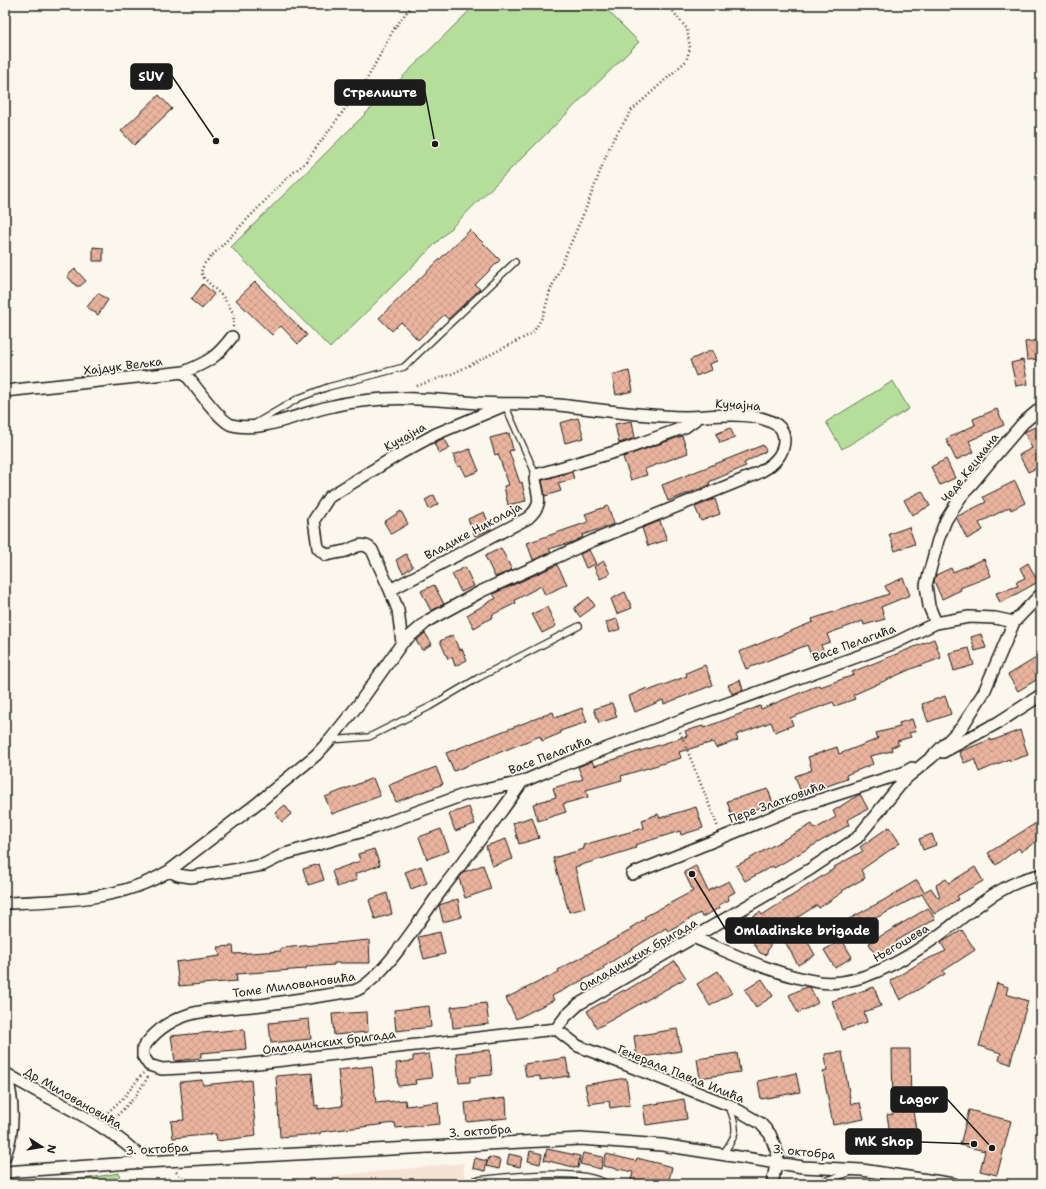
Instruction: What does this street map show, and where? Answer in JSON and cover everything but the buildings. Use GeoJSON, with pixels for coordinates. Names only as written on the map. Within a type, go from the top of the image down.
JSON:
{"type":"FeatureCollection","features":[{"type":"Feature","properties":{"kind":"street","name":"Хајдук Вељка"},"geometry":{"type":"LineString","coordinates":[[5,391],[184,372],[207,362],[220,352],[232,337]]}},
{"type":"Feature","properties":{"kind":"street"},"geometry":{"type":"LineString","coordinates":[[184,372],[221,419],[230,425],[258,427],[334,405],[385,399],[505,405]]}},
{"type":"Feature","properties":{"kind":"street","name":"Кучајна"},"geometry":{"type":"LineString","coordinates":[[169,871],[259,802],[316,755],[330,740],[402,643],[429,620],[482,591],[592,541],[759,473],[772,464],[783,448],[784,437],[781,430],[767,421],[722,414],[699,417],[648,416],[566,406],[505,405],[429,438],[330,497],[314,520],[318,548],[326,555],[359,545],[369,547],[372,550],[390,590]]}},
{"type":"Feature","properties":{"kind":"street","name":"Чеде Кецмана"},"geometry":{"type":"LineString","coordinates":[[936,623],[928,606],[926,585],[938,540],[946,520],[960,498],[999,450],[1023,423],[1041,408]]}},
{"type":"Feature","properties":{"kind":"street"},"geometry":{"type":"LineString","coordinates":[[536,475],[628,448],[685,427],[699,417]]}},
{"type":"Feature","properties":{"kind":"street","name":"Владике Николаја"},"geometry":{"type":"LineString","coordinates":[[390,590],[528,518],[536,511],[539,503],[535,478],[536,475]]}},
{"type":"Feature","properties":{"kind":"street"},"geometry":{"type":"LineString","coordinates":[[390,590],[398,610],[402,643]]}},
{"type":"Feature","properties":{"kind":"street"},"geometry":{"type":"LineString","coordinates":[[1014,622],[1041,594]]}},
{"type":"Feature","properties":{"kind":"street","name":"Васе Пелагића"},"geometry":{"type":"LineString","coordinates":[[169,871],[178,875],[191,877],[263,865],[285,854],[370,829],[466,794],[522,782],[676,722],[895,643],[936,623],[969,617],[995,618],[1014,622]]}},
{"type":"Feature","properties":{"kind":"street","name":"Омладинских бригада"},"geometry":{"type":"LineString","coordinates":[[149,1065],[162,1069],[240,1065],[556,1029],[566,1016],[579,1004],[809,870],[858,838],[905,780],[932,758],[962,727],[977,706],[1014,622]]}},
{"type":"Feature","properties":{"kind":"street"},"geometry":{"type":"LineString","coordinates":[[932,758],[999,722],[1041,695]]}},
{"type":"Feature","properties":{"kind":"street","name":"Пере Златковића"},"geometry":{"type":"LineString","coordinates":[[632,874],[722,836],[792,809],[903,773],[932,758]]}},
{"type":"Feature","properties":{"kind":"street","name":"Томе Миловановића"},"geometry":{"type":"LineString","coordinates":[[149,1065],[143,1056],[143,1048],[151,1037],[176,1019],[194,1012],[259,1005],[354,991],[363,988],[377,975],[407,937],[442,888],[498,817],[522,782]]}},
{"type":"Feature","properties":{"kind":"street"},"geometry":{"type":"LineString","coordinates":[[5,903],[94,898],[125,891],[150,882],[169,871]]}},
{"type":"Feature","properties":{"kind":"street","name":"Његошева"},"geometry":{"type":"LineString","coordinates":[[693,937],[788,975],[820,982],[846,980],[875,974],[931,940],[973,909],[1015,882],[1041,875]]}},
{"type":"Feature","properties":{"kind":"street","name":"Генерала Павла Илића"},"geometry":{"type":"LineString","coordinates":[[556,1029],[578,1046],[729,1105],[760,1123],[770,1134],[776,1145],[778,1163],[772,1184]]}},
{"type":"Feature","properties":{"kind":"street"},"geometry":{"type":"LineString","coordinates":[[5,1156],[13,1130],[11,1092],[6,1074]]}},
{"type":"Feature","properties":{"kind":"street","name":"Др Миловановића"},"geometry":{"type":"LineString","coordinates":[[6,1074],[100,1126],[134,1149],[145,1162]]}},
{"type":"Feature","properties":{"kind":"street","name":"3. октобра"},"geometry":{"type":"LineString","coordinates":[[5,1172],[145,1162],[581,1139],[662,1145],[803,1167],[862,1170],[954,1184]]}},
{"type":"Feature","properties":{"kind":"lane"},"geometry":{"type":"LineString","coordinates":[[250,427],[299,398],[328,387],[404,367],[515,262]]}},
{"type":"Feature","properties":{"kind":"lane"},"geometry":{"type":"LineString","coordinates":[[505,405],[536,475]]}},
{"type":"Feature","properties":{"kind":"lane"},"geometry":{"type":"LineString","coordinates":[[330,740],[369,736],[429,707],[478,678],[579,626]]}},
{"type":"Feature","properties":{"kind":"lane"},"geometry":{"type":"LineString","coordinates":[[722,1155],[732,1142],[736,1129],[729,1105]]}},
{"type":"Feature","properties":{"kind":"lane"},"geometry":{"type":"LineString","coordinates":[[815,1184],[862,1170]]}},
{"type":"Feature","properties":{"kind":"lane"},"geometry":{"type":"LineString","coordinates":[[476,1180],[544,1174],[580,1177],[607,1184]]}},
{"type":"Feature","properties":{"kind":"path"},"geometry":{"type":"LineString","coordinates":[[232,337],[234,314],[223,297],[204,278],[201,272],[204,264],[287,178],[305,163],[367,79],[394,29],[412,5]]}},
{"type":"Feature","properties":{"kind":"path"},"geometry":{"type":"LineString","coordinates":[[413,388],[454,372],[533,333],[543,316],[550,291],[586,208],[611,143],[632,110],[686,62],[690,48],[686,29],[668,5]]}},
{"type":"Feature","properties":{"kind":"path"},"geometry":{"type":"LineString","coordinates":[[676,722],[722,836]]}},
{"type":"Feature","properties":{"kind":"path"},"geometry":{"type":"LineString","coordinates":[[100,1126],[149,1065]]}},
{"type":"Feature","properties":{"kind":"path"},"geometry":{"type":"LineString","coordinates":[[100,1126],[135,1097],[149,1076],[162,1069]]}},
{"type":"Feature","properties":{"kind":"path"},"geometry":{"type":"LineString","coordinates":[[177,1174],[190,1184]]}},
{"type":"Feature","properties":{"kind":"shaded area"},"geometry":{"type":"Polygon","coordinates":[[[463,1163],[465,1184],[253,1184],[463,1163]]]}},
{"type":"Feature","properties":{"kind":"green space"},"geometry":{"type":"Polygon","coordinates":[[[475,5],[602,5],[639,42],[330,348],[231,247],[475,5]]]}},
{"type":"Feature","properties":{"kind":"green space"},"geometry":{"type":"Polygon","coordinates":[[[893,381],[909,409],[842,449],[826,422],[893,381]]]}},
{"type":"Feature","properties":{"kind":"green space"},"geometry":{"type":"Polygon","coordinates":[[[119,1173],[120,1184],[54,1184],[119,1173]]]}},
{"type":"Feature","properties":{"kind":"place","name":"SUV"},"geometry":{"type":"Point","coordinates":[216,141]}},
{"type":"Feature","properties":{"kind":"place","name":"Стрелиште"},"geometry":{"type":"Point","coordinates":[435,144]}},
{"type":"Feature","properties":{"kind":"place","name":"Omladinske brigade"},"geometry":{"type":"Point","coordinates":[692,874]}},
{"type":"Feature","properties":{"kind":"place","name":"MK Shop"},"geometry":{"type":"Point","coordinates":[974,1144]}},
{"type":"Feature","properties":{"kind":"place","name":"Lagor"},"geometry":{"type":"Point","coordinates":[992,1148]}}]}
